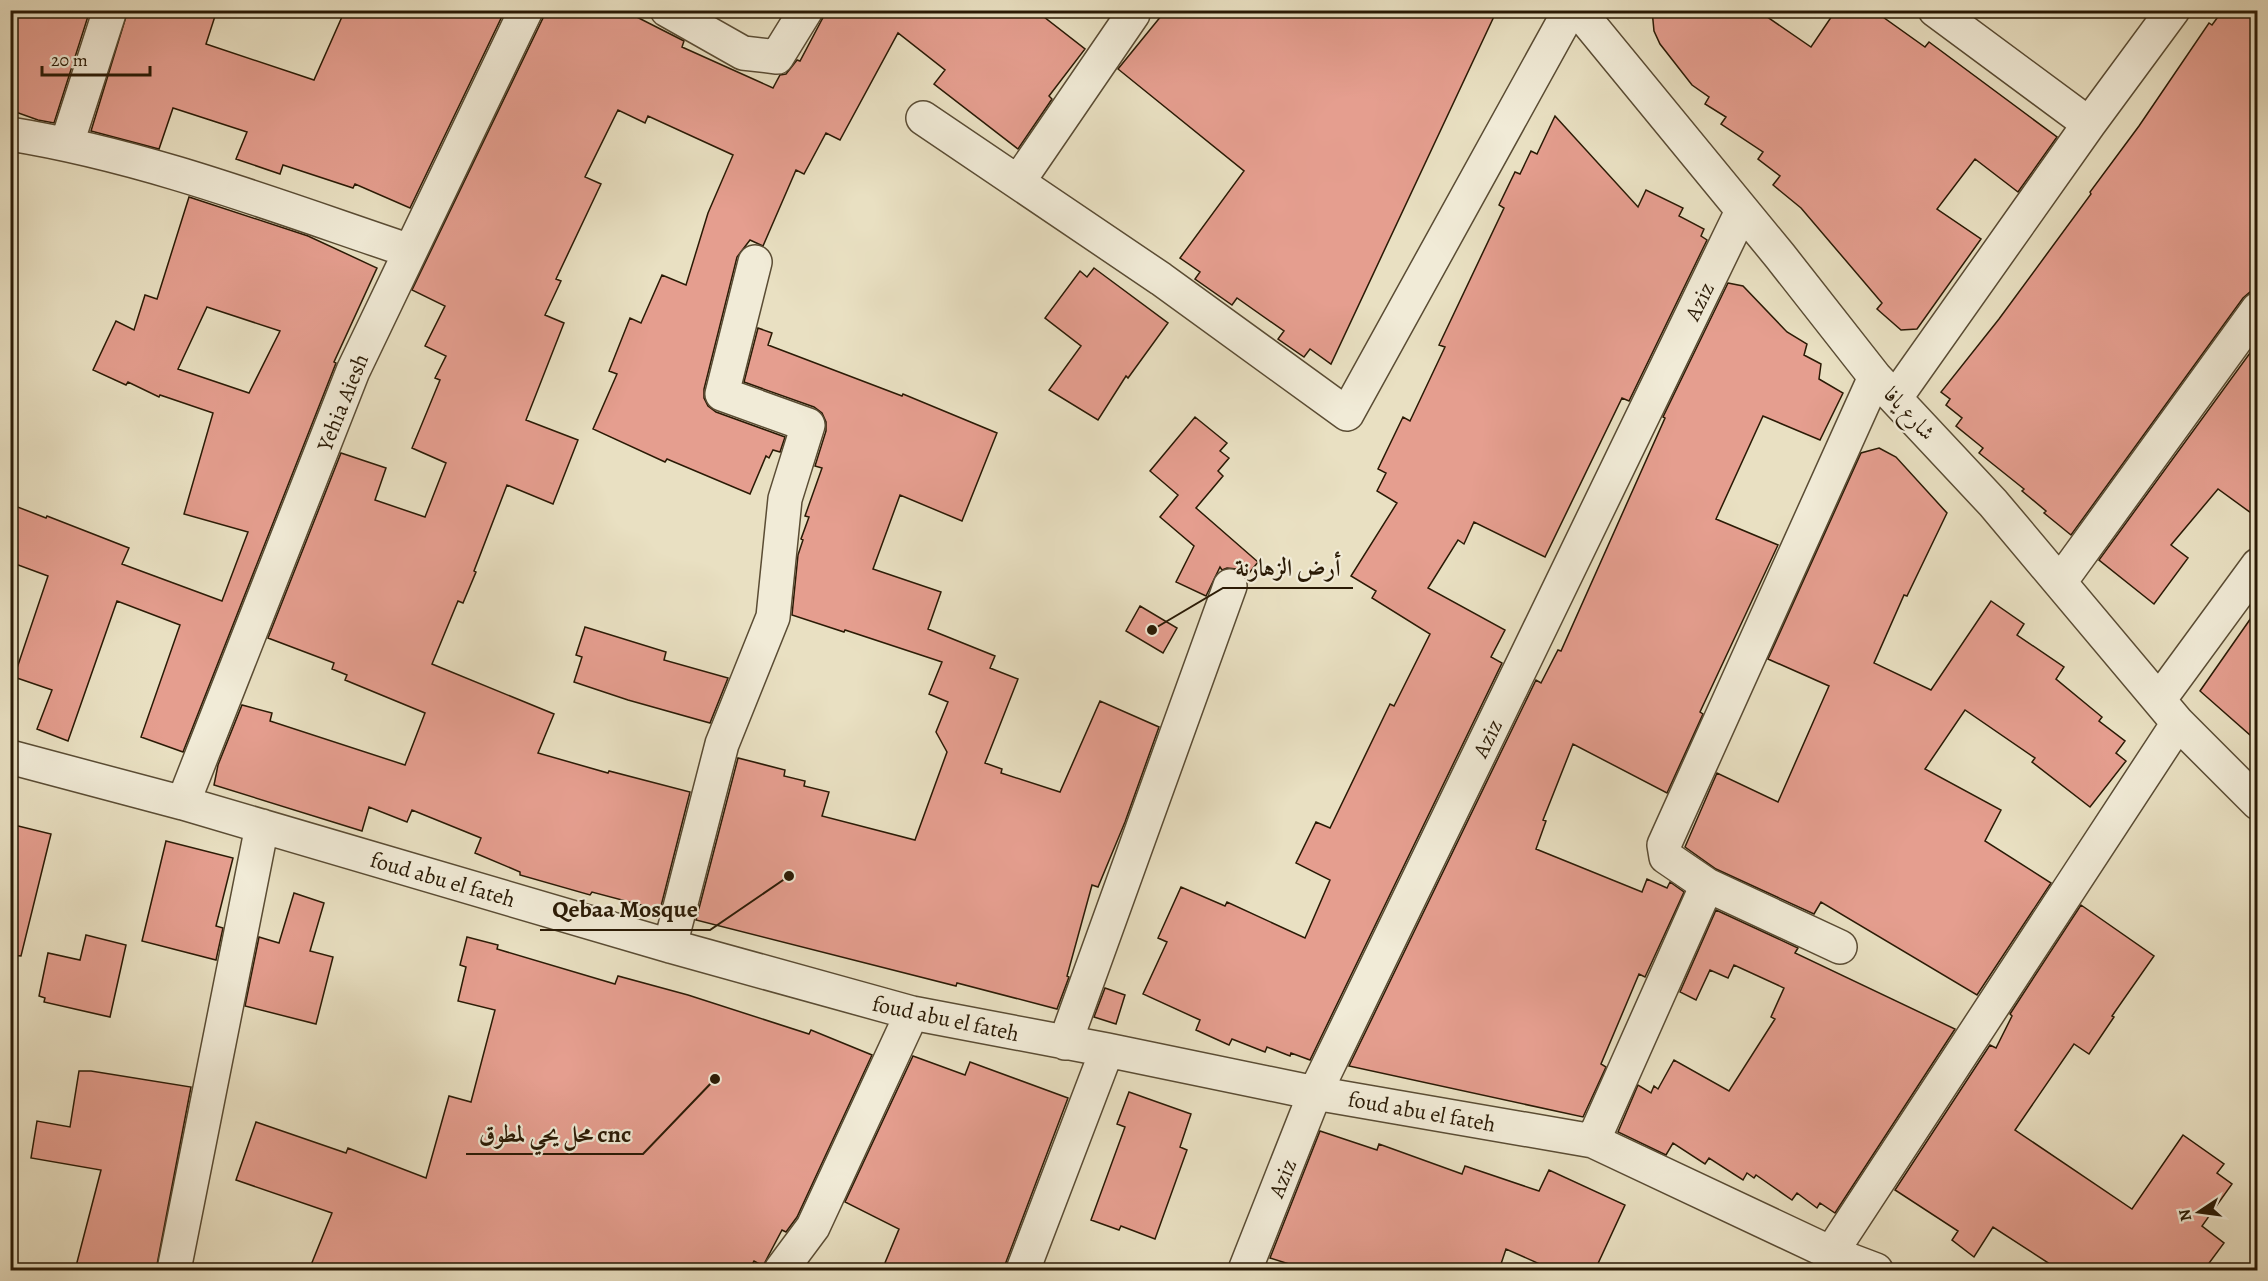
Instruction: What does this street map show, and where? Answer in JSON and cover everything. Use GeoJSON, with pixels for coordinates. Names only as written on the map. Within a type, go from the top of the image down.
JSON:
{"type":"FeatureCollection","features":[{"type":"Feature","properties":{"kind":"street"},"geometry":{"type":"LineString","coordinates":[[67,143],[110,10]]}},
{"type":"Feature","properties":{"kind":"street","name":"Yehia Aiesh"},"geometry":{"type":"LineString","coordinates":[[183,803],[353,371],[526,10]]}},
{"type":"Feature","properties":{"kind":"street"},"geometry":{"type":"LineString","coordinates":[[667,10],[743,53],[777,57],[806,10]]}},
{"type":"Feature","properties":{"kind":"street"},"geometry":{"type":"LineString","coordinates":[[923,118],[1161,279],[1347,414],[1570,10]]}},
{"type":"Feature","properties":{"kind":"street","name":"شارع يافا"},"geometry":{"type":"LineString","coordinates":[[1578,10],[1780,255],[1885,387],[1993,503],[2169,712],[2258,803]]}},
{"type":"Feature","properties":{"kind":"street"},"geometry":{"type":"LineString","coordinates":[[1935,10],[2089,124]]}},
{"type":"Feature","properties":{"kind":"street"},"geometry":{"type":"LineString","coordinates":[[1840,947],[1707,885],[1666,857],[1664,845],[1885,387],[2089,124],[2173,10]]}},
{"type":"Feature","properties":{"kind":"street"},"geometry":{"type":"LineString","coordinates":[[1018,182],[1132,14]]}},
{"type":"Feature","properties":{"kind":"street"},"geometry":{"type":"LineString","coordinates":[[10,134],[67,143],[165,170],[410,250]]}},
{"type":"Feature","properties":{"kind":"street","name":"Aziz"},"geometry":{"type":"LineString","coordinates":[[1245,1270],[1315,1093],[1742,211]]}},
{"type":"Feature","properties":{"kind":"street"},"geometry":{"type":"LineString","coordinates":[[670,946],[722,744],[773,617],[785,499],[808,425],[722,394],[755,262]]}},
{"type":"Feature","properties":{"kind":"street"},"geometry":{"type":"LineString","coordinates":[[2060,582],[2258,309]]}},
{"type":"Feature","properties":{"kind":"street"},"geometry":{"type":"LineString","coordinates":[[1831,1253],[2169,712],[2258,565]]}},
{"type":"Feature","properties":{"kind":"street"},"geometry":{"type":"LineString","coordinates":[[1065,1043],[1230,586]]}},
{"type":"Feature","properties":{"kind":"street","name":"foud abu el fateh"},"geometry":{"type":"LineString","coordinates":[[10,758],[183,803],[670,946],[912,1013],[1315,1093],[1593,1140],[1831,1253],[1876,1270]]}},
{"type":"Feature","properties":{"kind":"street"},"geometry":{"type":"LineString","coordinates":[[174,1270],[262,826]]}},
{"type":"Feature","properties":{"kind":"street"},"geometry":{"type":"LineString","coordinates":[[1593,1140],[1707,885]]}},
{"type":"Feature","properties":{"kind":"street"},"geometry":{"type":"LineString","coordinates":[[781,1270],[813,1227],[912,1013]]}},
{"type":"Feature","properties":{"kind":"street"},"geometry":{"type":"LineString","coordinates":[[1023,1270],[1107,1050]]}},
{"type":"Feature","properties":{"kind":"building"},"geometry":{"type":"Polygon","coordinates":[[[10,10],[90,10],[54,123],[10,110],[10,10]]]}},
{"type":"Feature","properties":{"kind":"building"},"geometry":{"type":"Polygon","coordinates":[[[128,10],[217,10],[206,44],[314,80],[345,10],[505,10],[410,208],[355,184],[353,188],[283,165],[280,174],[236,159],[247,132],[173,108],[159,149],[91,131],[128,10]]]}},
{"type":"Feature","properties":{"kind":"building"},"geometry":{"type":"Polygon","coordinates":[[[544,10],[623,10],[684,41],[682,47],[773,88],[780,75],[786,74],[797,60],[800,61],[827,10],[1035,10],[1085,49],[1049,96],[1052,99],[1018,149],[934,84],[945,70],[898,33],[840,140],[826,133],[804,174],[796,170],[763,246],[750,240],[737,257],[704,389],[704,398],[708,406],[716,412],[785,437],[780,452],[773,450],[769,458],[766,456],[750,494],[667,459],[665,462],[593,429],[617,374],[609,371],[630,318],[641,323],[662,275],[686,285],[708,213],[733,155],[648,116],[645,123],[618,110],[585,177],[601,184],[556,279],[561,281],[545,315],[564,323],[526,420],[578,440],[553,504],[507,485],[474,571],[476,572],[463,603],[458,601],[432,664],[554,714],[538,753],[608,773],[609,771],[690,792],[660,910],[592,892],[590,895],[520,875],[520,872],[475,853],[481,838],[412,810],[407,822],[369,807],[362,831],[214,785],[218,765],[242,705],[272,713],[270,721],[405,765],[425,713],[345,680],[347,675],[332,669],[334,663],[268,638],[341,453],[386,468],[375,500],[425,517],[446,463],[412,448],[440,380],[435,378],[446,356],[425,346],[445,306],[412,290],[543,18],[544,10]]]}},
{"type":"Feature","properties":{"kind":"building"},"geometry":{"type":"Polygon","coordinates":[[[1166,10],[1497,10],[1331,364],[1310,349],[1304,357],[1278,339],[1284,331],[1237,298],[1232,305],[1195,279],[1200,272],[1180,258],[1244,171],[1118,69],[1166,10]]]}},
{"type":"Feature","properties":{"kind":"building"},"geometry":{"type":"Polygon","coordinates":[[[1652,10],[1757,10],[1811,47],[1836,10],[1873,10],[1925,47],[1929,42],[2057,137],[2018,192],[1975,159],[1937,209],[1981,239],[1917,329],[1901,330],[1877,309],[1882,303],[1801,208],[1773,185],[1780,176],[1758,159],[1763,152],[1721,124],[1726,117],[1705,104],[1709,97],[1692,85],[1660,44],[1654,31],[1652,10]]]}},
{"type":"Feature","properties":{"kind":"building"},"geometry":{"type":"Polygon","coordinates":[[[2223,10],[2258,10],[2258,291],[2250,292],[2243,298],[2071,535],[2044,513],[2046,511],[2022,491],[2024,489],[1979,453],[1983,448],[1956,426],[1962,418],[1946,405],[1950,399],[1941,392],[1999,319],[2091,194],[2090,192],[2139,126],[2209,23],[2212,25],[2223,10]]]}},
{"type":"Feature","properties":{"kind":"building"},"geometry":{"type":"Polygon","coordinates":[[[1555,116],[1638,207],[1646,190],[1683,208],[1679,216],[1704,229],[1701,236],[1707,240],[1629,401],[1622,398],[1545,557],[1474,522],[1464,544],[1458,540],[1428,588],[1505,630],[1491,657],[1502,663],[1310,1060],[1291,1053],[1290,1056],[1267,1047],[1265,1052],[1232,1039],[1229,1045],[1196,1030],[1200,1020],[1143,994],[1167,942],[1158,938],[1181,887],[1225,906],[1227,902],[1305,938],[1330,880],[1296,863],[1316,822],[1330,828],[1390,704],[1394,706],[1430,634],[1372,598],[1376,591],[1351,576],[1397,503],[1377,491],[1386,473],[1378,469],[1403,417],[1410,421],[1445,347],[1439,345],[1504,208],[1499,205],[1515,172],[1520,174],[1531,151],[1537,154],[1555,116]]]}},
{"type":"Feature","properties":{"kind":"building"},"geometry":{"type":"Polygon","coordinates":[[[189,197],[308,236],[377,268],[334,362],[336,363],[183,752],[141,737],[180,625],[117,601],[68,741],[37,729],[52,690],[14,677],[48,576],[10,562],[10,504],[129,548],[122,564],[222,601],[248,532],[184,514],[213,413],[160,395],[159,397],[128,382],[126,385],[93,370],[116,321],[134,330],[145,295],[157,299],[189,197]],[[207,307],[178,369],[249,393],[280,331],[207,307]]]}},
{"type":"Feature","properties":{"kind":"building"},"geometry":{"type":"Polygon","coordinates":[[[1094,268],[1168,323],[1128,378],[1126,376],[1098,420],[1049,390],[1081,346],[1045,318],[1080,271],[1087,277],[1094,268]]]}},
{"type":"Feature","properties":{"kind":"building"},"geometry":{"type":"Polygon","coordinates":[[[1728,283],[1743,286],[1787,332],[1807,344],[1804,355],[1821,364],[1819,379],[1843,393],[1820,440],[1763,416],[1716,519],[1778,545],[1700,712],[1703,714],[1667,793],[1573,744],[1543,820],[1546,821],[1536,849],[1642,892],[1647,879],[1667,888],[1670,882],[1684,892],[1645,977],[1639,974],[1601,1064],[1606,1067],[1583,1117],[1349,1066],[1536,680],[1541,683],[1558,650],[1561,651],[1665,418],[1663,417],[1728,283]]]}},
{"type":"Feature","properties":{"kind":"building"},"geometry":{"type":"Polygon","coordinates":[[[758,328],[772,333],[768,345],[902,396],[903,394],[997,433],[962,521],[900,495],[873,569],[941,592],[928,629],[995,656],[990,668],[1018,679],[985,763],[1002,769],[1001,773],[1060,792],[1100,701],[1159,727],[1125,822],[1098,887],[1092,885],[1067,976],[1069,977],[1057,1009],[957,983],[956,986],[696,920],[738,758],[785,770],[784,776],[805,781],[804,786],[829,792],[822,816],[915,840],[947,752],[936,732],[948,702],[929,694],[942,662],[792,615],[798,555],[809,517],[805,516],[822,468],[815,466],[826,431],[826,422],[822,413],[814,407],[744,382],[758,328]]]}},
{"type":"Feature","properties":{"kind":"building"},"geometry":{"type":"Polygon","coordinates":[[[2258,342],[2258,518],[2218,489],[2171,545],[2188,558],[2154,604],[2099,560],[2258,342]]]}},
{"type":"Feature","properties":{"kind":"building"},"geometry":{"type":"Polygon","coordinates":[[[1195,417],[1227,443],[1220,451],[1229,458],[1218,471],[1223,476],[1196,508],[1258,562],[1246,577],[1237,569],[1222,570],[1220,567],[1206,596],[1176,582],[1194,546],[1160,517],[1178,495],[1150,471],[1195,417]]]}},
{"type":"Feature","properties":{"kind":"building"},"geometry":{"type":"Polygon","coordinates":[[[1879,448],[1896,457],[1947,513],[1907,596],[1904,595],[1874,663],[1931,690],[1991,601],[2024,624],[2017,635],[2064,667],[2056,679],[2102,717],[2099,721],[2125,741],[2116,753],[2126,761],[2090,807],[2032,762],[2035,758],[1965,710],[1925,769],[2001,810],[1985,841],[2051,883],[1977,995],[1821,902],[1814,914],[1716,869],[1685,847],[1717,773],[1778,802],[1829,686],[1768,659],[1861,453],[1879,448]]]}},
{"type":"Feature","properties":{"kind":"building"},"geometry":{"type":"Polygon","coordinates":[[[1140,606],[1177,628],[1163,653],[1126,631],[1140,606]]]}},
{"type":"Feature","properties":{"kind":"building"},"geometry":{"type":"Polygon","coordinates":[[[2258,608],[2258,742],[2200,691],[2258,608]]]}},
{"type":"Feature","properties":{"kind":"building"},"geometry":{"type":"Polygon","coordinates":[[[585,627],[666,652],[664,660],[728,678],[710,723],[574,682],[582,657],[576,655],[585,627]]]}},
{"type":"Feature","properties":{"kind":"building"},"geometry":{"type":"Polygon","coordinates":[[[10,824],[51,834],[21,956],[10,955],[10,824]]]}},
{"type":"Feature","properties":{"kind":"building"},"geometry":{"type":"Polygon","coordinates":[[[166,841],[233,858],[216,926],[223,928],[216,960],[142,941],[166,841]]]}},
{"type":"Feature","properties":{"kind":"building"},"geometry":{"type":"Polygon","coordinates":[[[294,893],[324,903],[310,951],[333,957],[316,1024],[245,1006],[259,937],[279,943],[294,893]]]}},
{"type":"Feature","properties":{"kind":"building"},"geometry":{"type":"Polygon","coordinates":[[[2081,905],[2154,956],[2112,1016],[2114,1017],[2089,1054],[2074,1044],[2015,1130],[2132,1209],[2183,1135],[2224,1164],[2217,1173],[2232,1184],[2202,1226],[2224,1243],[2204,1270],[2059,1270],[1993,1227],[1974,1257],[1952,1240],[1958,1231],[1895,1190],[1990,1045],[1996,1048],[2012,1016],[2010,1014],[2081,905]]]}},
{"type":"Feature","properties":{"kind":"building"},"geometry":{"type":"Polygon","coordinates":[[[1716,910],[1798,948],[1795,953],[1955,1029],[1835,1213],[1820,1203],[1817,1208],[1797,1193],[1792,1200],[1756,1175],[1754,1178],[1747,1173],[1743,1180],[1709,1158],[1705,1164],[1673,1143],[1666,1155],[1618,1132],[1638,1085],[1651,1093],[1654,1086],[1658,1089],[1674,1060],[1729,1091],[1775,1019],[1771,1017],[1784,988],[1734,965],[1728,978],[1710,970],[1696,1000],[1680,992],[1716,910]]]}},
{"type":"Feature","properties":{"kind":"building"},"geometry":{"type":"Polygon","coordinates":[[[86,935],[126,945],[110,1017],[44,1002],[45,998],[39,996],[48,953],[80,960],[86,935]]]}},
{"type":"Feature","properties":{"kind":"building"},"geometry":{"type":"Polygon","coordinates":[[[467,937],[498,945],[497,949],[615,984],[618,976],[688,995],[809,1034],[811,1030],[872,1055],[797,1217],[786,1232],[782,1230],[763,1266],[754,1261],[749,1270],[309,1270],[332,1213],[236,1180],[256,1122],[346,1153],[348,1148],[426,1178],[449,1096],[471,1102],[495,1010],[458,1001],[466,967],[460,965],[467,937]]]}},
{"type":"Feature","properties":{"kind":"building"},"geometry":{"type":"Polygon","coordinates":[[[1105,988],[1125,995],[1116,1024],[1094,1017],[1105,988]]]}},
{"type":"Feature","properties":{"kind":"building"},"geometry":{"type":"Polygon","coordinates":[[[913,1056],[965,1075],[970,1062],[1068,1098],[1003,1270],[882,1270],[899,1229],[845,1202],[913,1056]]]}},
{"type":"Feature","properties":{"kind":"building"},"geometry":{"type":"Polygon","coordinates":[[[79,1071],[191,1087],[156,1270],[75,1270],[101,1170],[31,1158],[37,1121],[70,1127],[79,1071]]]}},
{"type":"Feature","properties":{"kind":"building"},"geometry":{"type":"Polygon","coordinates":[[[1129,1092],[1191,1114],[1180,1147],[1187,1150],[1155,1239],[1121,1226],[1119,1230],[1091,1220],[1125,1127],[1117,1124],[1129,1092]]]}},
{"type":"Feature","properties":{"kind":"building"},"geometry":{"type":"Polygon","coordinates":[[[1320,1131],[1377,1150],[1379,1144],[1462,1174],[1465,1166],[1539,1191],[1549,1170],[1625,1205],[1595,1270],[1553,1270],[1506,1249],[1499,1270],[1308,1270],[1270,1258],[1320,1131]]]}},
{"type":"Feature","properties":{"kind":"place","name":"أرض الزهارنة"},"geometry":{"type":"Point","coordinates":[1152,630]}},
{"type":"Feature","properties":{"kind":"place","name":"Qebaa Mosque"},"geometry":{"type":"Point","coordinates":[789,876]}},
{"type":"Feature","properties":{"kind":"place","name":"محل يحي لمطوق cnc"},"geometry":{"type":"Point","coordinates":[715,1079]}}]}
